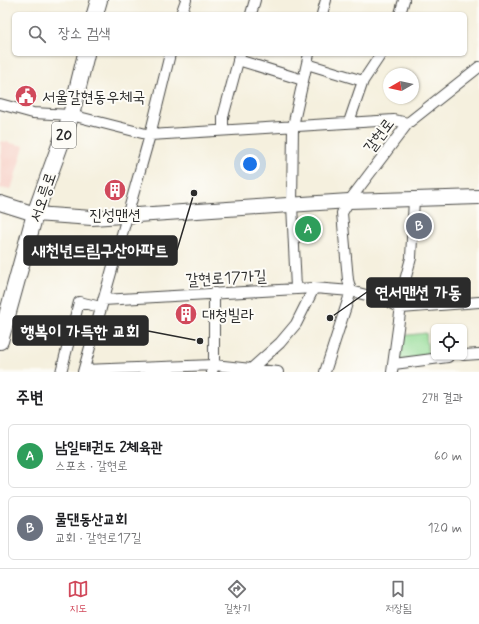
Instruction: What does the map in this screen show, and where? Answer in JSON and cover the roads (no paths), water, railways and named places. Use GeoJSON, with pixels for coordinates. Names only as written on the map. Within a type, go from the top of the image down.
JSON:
{"type":"FeatureCollection","features":[{"type":"Feature","properties":{"kind":"main road"},"geometry":{"type":"LineString","coordinates":[[96,12],[99,0]]}},
{"type":"Feature","properties":{"kind":"main road","name":"서오릉로"},"geometry":{"type":"LineString","coordinates":[[0,341],[35,214],[71,115],[86,56]]}},
{"type":"Feature","properties":{"kind":"main road"},"geometry":{"type":"LineString","coordinates":[[0,203],[35,214],[92,218],[349,200],[479,197]]}},
{"type":"Feature","properties":{"kind":"street"},"geometry":{"type":"LineString","coordinates":[[182,12],[186,0]]}},
{"type":"Feature","properties":{"kind":"street"},"geometry":{"type":"LineString","coordinates":[[252,12],[255,0]]}},
{"type":"Feature","properties":{"kind":"street"},"geometry":{"type":"LineString","coordinates":[[323,12],[326,0]]}},
{"type":"Feature","properties":{"kind":"street"},"geometry":{"type":"LineString","coordinates":[[401,12],[404,0]]}},
{"type":"Feature","properties":{"kind":"street"},"geometry":{"type":"LineString","coordinates":[[170,56],[150,135],[83,371],[213,368],[251,369],[278,372]]}},
{"type":"Feature","properties":{"kind":"street"},"geometry":{"type":"LineString","coordinates":[[349,122],[363,81],[379,56]]}},
{"type":"Feature","properties":{"kind":"street"},"geometry":{"type":"LineString","coordinates":[[223,130],[223,117],[239,57],[302,80]]}},
{"type":"Feature","properties":{"kind":"street"},"geometry":{"type":"LineString","coordinates":[[296,288],[292,205],[293,126],[302,80],[308,59],[363,81]]}},
{"type":"Feature","properties":{"kind":"street","name":"갈현로"},"geometry":{"type":"LineString","coordinates":[[351,291],[348,280],[342,213],[349,200],[408,123],[479,67]]}},
{"type":"Feature","properties":{"kind":"street"},"geometry":{"type":"LineString","coordinates":[[0,104],[33,112],[71,115],[150,135],[349,122],[394,120],[408,123]]}},
{"type":"Feature","properties":{"kind":"street"},"geometry":{"type":"LineString","coordinates":[[414,198],[415,223],[411,258],[404,284],[393,368],[433,360]]}},
{"type":"Feature","properties":{"kind":"street"},"geometry":{"type":"LineString","coordinates":[[251,369],[280,343],[296,324],[314,288]]}},
{"type":"Feature","properties":{"kind":"street","name":"갈현로17가길"},"geometry":{"type":"LineString","coordinates":[[61,372],[80,302],[102,303],[214,293],[314,288],[351,291],[385,300],[401,308]]}},
{"type":"Feature","properties":{"kind":"street"},"geometry":{"type":"LineString","coordinates":[[325,372],[351,291]]}},
{"type":"Feature","properties":{"kind":"street"},"geometry":{"type":"LineString","coordinates":[[213,368],[214,293]]}},
{"type":"Feature","properties":{"kind":"street"},"geometry":{"type":"LineString","coordinates":[[401,308],[479,302]]}},
{"type":"Feature","properties":{"kind":"street"},"geometry":{"type":"LineString","coordinates":[[467,355],[479,354]]}},
{"type":"Feature","properties":{"kind":"place","name":"서울갈현동우체국"},"geometry":{"type":"Point","coordinates":[26,96]}},
{"type":"Feature","properties":{"kind":"place","name":"진성맨션"},"geometry":{"type":"Point","coordinates":[115,190]}},
{"type":"Feature","properties":{"kind":"place","name":"새천년드림구산아파트"},"geometry":{"type":"Point","coordinates":[194,193]}},
{"type":"Feature","properties":{"kind":"place","name":"물댄동산교회"},"geometry":{"type":"Point","coordinates":[419,226]}},
{"type":"Feature","properties":{"kind":"place","name":"남일태권도 2체육관"},"geometry":{"type":"Point","coordinates":[308,229]}},
{"type":"Feature","properties":{"kind":"place","name":"대청빌라"},"geometry":{"type":"Point","coordinates":[186,314]}},
{"type":"Feature","properties":{"kind":"place","name":"연서맨션 가동"},"geometry":{"type":"Point","coordinates":[330,318]}},
{"type":"Feature","properties":{"kind":"place","name":"행복이 가득한 교회"},"geometry":{"type":"Point","coordinates":[200,341]}}]}
